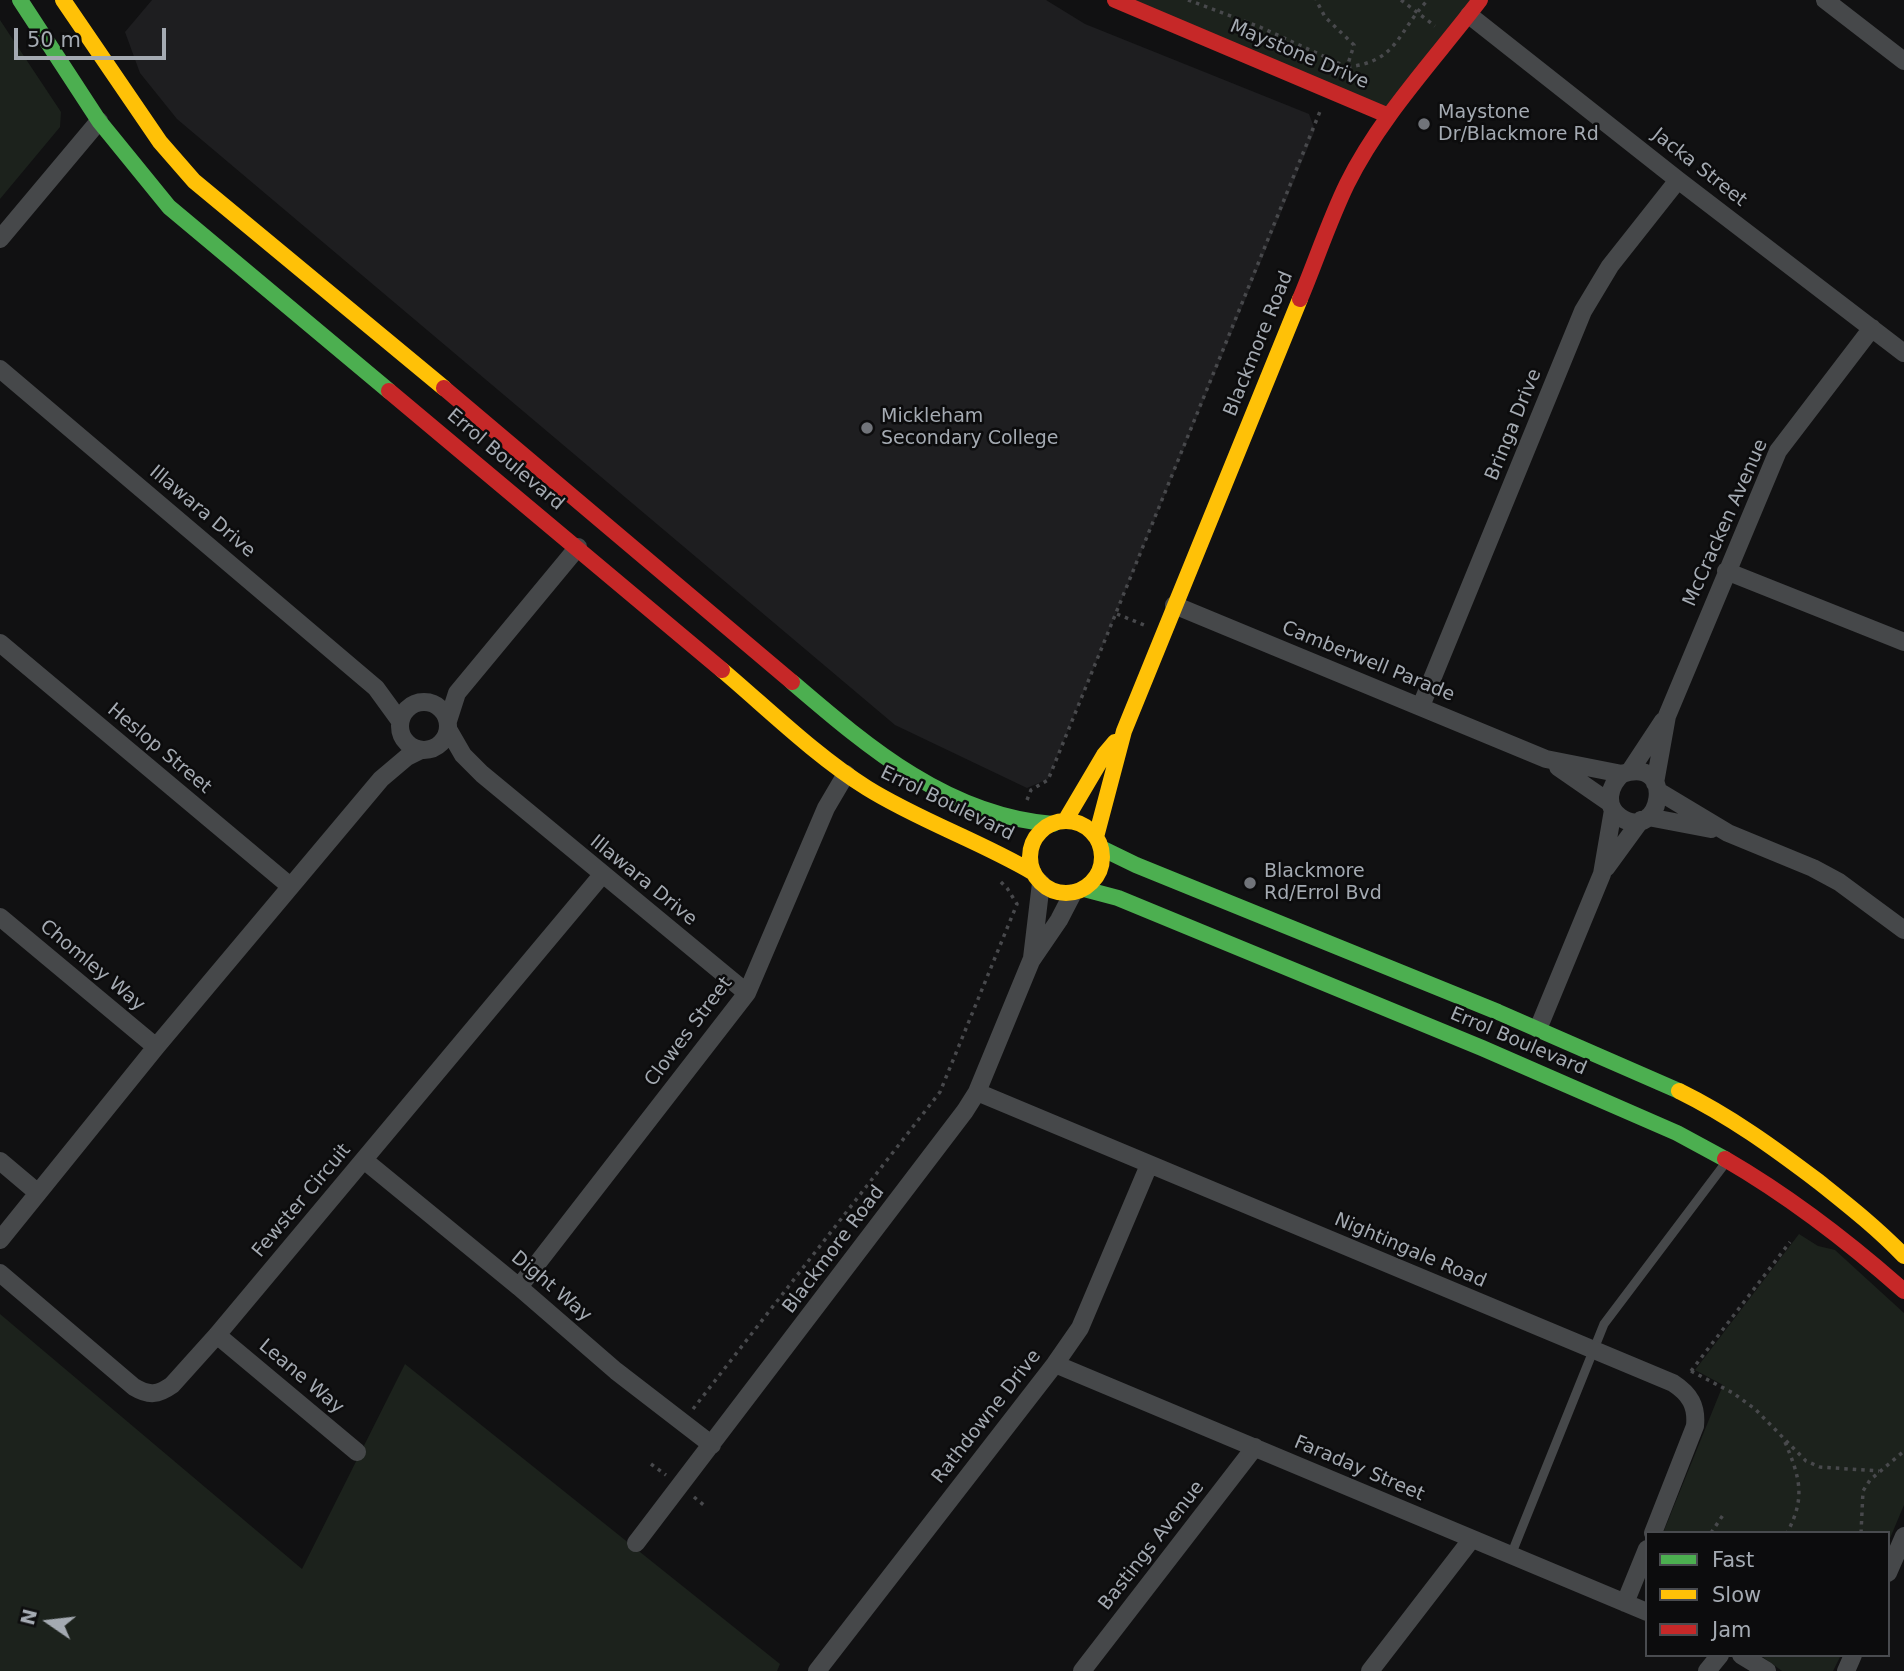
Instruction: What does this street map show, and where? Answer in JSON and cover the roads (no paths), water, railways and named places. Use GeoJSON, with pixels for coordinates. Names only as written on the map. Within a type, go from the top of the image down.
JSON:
{"type":"FeatureCollection","features":[{"type":"Feature","properties":{"kind":"street","name":"Errol Boulevard"},"geometry":{"type":"LineString","coordinates":[[20,0],[99,121],[169,207],[846,774],[898,807],[1005,855],[1037,878]]}},
{"type":"Feature","properties":{"kind":"street","name":"Errol Boulevard"},"geometry":{"type":"LineString","coordinates":[[63,0],[160,142],[194,181],[890,764],[924,783],[971,803],[1033,824],[1059,822]]}},
{"type":"Feature","properties":{"kind":"street","name":"Maystone Drive"},"geometry":{"type":"LineString","coordinates":[[1115,0],[1390,116]]}},
{"type":"Feature","properties":{"kind":"street","name":"Blackmore Road"},"geometry":{"type":"LineString","coordinates":[[1099,842],[1124,731],[1348,184],[1365,151],[1390,116],[1480,0]]}},
{"type":"Feature","properties":{"kind":"street"},"geometry":{"type":"LineString","coordinates":[[1825,0],[1904,61]]}},
{"type":"Feature","properties":{"kind":"street","name":"Jacka Street"},"geometry":{"type":"LineString","coordinates":[[1469,15],[1904,353]]}},
{"type":"Feature","properties":{"kind":"street"},"geometry":{"type":"LineString","coordinates":[[0,239],[99,121]]}},
{"type":"Feature","properties":{"kind":"street","name":"Bringa Drive"},"geometry":{"type":"LineString","coordinates":[[1421,706],[1583,311],[1609,266],[1678,180]]}},
{"type":"Feature","properties":{"kind":"street","name":"McCracken Avenue"},"geometry":{"type":"LineString","coordinates":[[1626,773],[1667,716],[1778,451],[1872,328]]}},
{"type":"Feature","properties":{"kind":"street","name":"Illawara Drive"},"geometry":{"type":"LineString","coordinates":[[0,369],[376,688],[395,698],[420,702]]}},
{"type":"Feature","properties":{"kind":"street"},"geometry":{"type":"LineString","coordinates":[[0,1240],[156,1047],[381,779],[407,757],[442,742],[457,693],[578,547]]}},
{"type":"Feature","properties":{"kind":"street"},"geometry":{"type":"LineString","coordinates":[[1727,571],[1904,642]]}},
{"type":"Feature","properties":{"kind":"street","name":"Camberwell Parade"},"geometry":{"type":"LineString","coordinates":[[1174,605],[1546,759],[1612,806]]}},
{"type":"Feature","properties":{"kind":"street","name":"Heslop Street"},"geometry":{"type":"LineString","coordinates":[[0,643],[290,886]]}},
{"type":"Feature","properties":{"kind":"street"},"geometry":{"type":"LineString","coordinates":[[381,779],[393,759],[400,725],[408,707],[438,697],[481,664]]}},
{"type":"Feature","properties":{"kind":"street","name":"Illawara Drive"},"geometry":{"type":"LineString","coordinates":[[376,688],[400,725]]}},
{"type":"Feature","properties":{"kind":"street"},"geometry":{"type":"LineString","coordinates":[[420,702],[439,707],[448,725]]}},
{"type":"Feature","properties":{"kind":"street","name":"McCracken Avenue"},"geometry":{"type":"LineString","coordinates":[[1657,787],[1667,716]]}},
{"type":"Feature","properties":{"kind":"street"},"geometry":{"type":"LineString","coordinates":[[400,725],[407,743],[424,750]]}},
{"type":"Feature","properties":{"kind":"street","name":"Illawara Drive"},"geometry":{"type":"LineString","coordinates":[[448,725],[463,755],[482,774],[747,993]]}},
{"type":"Feature","properties":{"kind":"street","name":"Blackmore Road"},"geometry":{"type":"LineString","coordinates":[[1059,822],[1104,755],[1124,731]]}},
{"type":"Feature","properties":{"kind":"street","name":"Illawara Drive"},"geometry":{"type":"LineString","coordinates":[[424,750],[459,759],[482,774]]}},
{"type":"Feature","properties":{"kind":"street","name":"Camberwell Parade"},"geometry":{"type":"LineString","coordinates":[[1546,759],[1626,773]]}},
{"type":"Feature","properties":{"kind":"street"},"geometry":{"type":"LineString","coordinates":[[1538,1030],[1602,874],[1612,806],[1611,788],[1626,773],[1647,774],[1657,787],[1728,833],[1813,868],[1839,882],[1904,930]]}},
{"type":"Feature","properties":{"kind":"street","name":"Clowes Street"},"geometry":{"type":"LineString","coordinates":[[519,1287],[747,993],[826,808],[846,774]]}},
{"type":"Feature","properties":{"kind":"street"},"geometry":{"type":"LineString","coordinates":[[1602,874],[1658,805],[1657,787]]}},
{"type":"Feature","properties":{"kind":"street"},"geometry":{"type":"LineString","coordinates":[[1612,806],[1626,820],[1645,818],[1728,833]]}},
{"type":"Feature","properties":{"kind":"street"},"geometry":{"type":"LineString","coordinates":[[1059,822],[1077,822],[1088,828],[1099,842],[1102,860],[1099,872],[1093,882],[1078,891],[1050,890],[1037,878],[1030,862],[1035,840],[1042,830],[1059,822]]}},
{"type":"Feature","properties":{"kind":"street","name":"Errol Boulevard"},"geometry":{"type":"LineString","coordinates":[[1099,842],[1136,865],[1538,1030],[1680,1091],[1723,1113],[1777,1150],[1876,1227],[1904,1256]]}},
{"type":"Feature","properties":{"kind":"street","name":"Fewster Circuit"},"geometry":{"type":"LineString","coordinates":[[0,1273],[144,1393],[163,1392],[218,1335],[602,875]]}},
{"type":"Feature","properties":{"kind":"street","name":"Blackmore Road"},"geometry":{"type":"LineString","coordinates":[[1031,961],[1037,878]]}},
{"type":"Feature","properties":{"kind":"street","name":"Errol Boulevard"},"geometry":{"type":"LineString","coordinates":[[1078,891],[1118,898],[1482,1048],[1677,1133],[1728,1160],[1868,1260],[1904,1292]]}},
{"type":"Feature","properties":{"kind":"street","name":"Blackmore Road"},"geometry":{"type":"LineString","coordinates":[[636,1543],[965,1111],[977,1092],[1031,961],[1078,891]]}},
{"type":"Feature","properties":{"kind":"street","name":"Chomley Way"},"geometry":{"type":"LineString","coordinates":[[0,917],[156,1047]]}},
{"type":"Feature","properties":{"kind":"street","name":"Nightingale Road"},"geometry":{"type":"LineString","coordinates":[[977,1092],[1683,1389],[1692,1400],[1696,1411],[1695,1426],[1654,1531]]}},
{"type":"Feature","properties":{"kind":"street","name":"Dight Way"},"geometry":{"type":"LineString","coordinates":[[364,1160],[519,1287],[616,1371],[712,1445]]}},
{"type":"Feature","properties":{"kind":"street"},"geometry":{"type":"LineString","coordinates":[[0,1161],[38,1193]]}},
{"type":"Feature","properties":{"kind":"street","name":"Rathdowne Drive"},"geometry":{"type":"LineString","coordinates":[[817,1671],[1080,1328],[1149,1165]]}},
{"type":"Feature","properties":{"kind":"street","name":"Leane Way"},"geometry":{"type":"LineString","coordinates":[[218,1335],[357,1452]]}},
{"type":"Feature","properties":{"kind":"street","name":"Faraday Street"},"geometry":{"type":"LineString","coordinates":[[1055,1364],[1645,1611]]}},
{"type":"Feature","properties":{"kind":"street","name":"Bastings Avenue"},"geometry":{"type":"LineString","coordinates":[[1082,1671],[1255,1447]]}},
{"type":"Feature","properties":{"kind":"street"},"geometry":{"type":"LineString","coordinates":[[1890,1568],[1904,1536]]}},
{"type":"Feature","properties":{"kind":"street"},"geometry":{"type":"LineString","coordinates":[[1370,1671],[1471,1539]]}},
{"type":"Feature","properties":{"kind":"street"},"geometry":{"type":"LineString","coordinates":[[1625,1603],[1645,1554]]}},
{"type":"Feature","properties":{"kind":"street"},"geometry":{"type":"LineString","coordinates":[[1707,1671],[1718,1657]]}},
{"type":"Feature","properties":{"kind":"street"},"geometry":{"type":"LineString","coordinates":[[1744,1657],[1767,1671]]}},
{"type":"Feature","properties":{"kind":"lane"},"geometry":{"type":"LineString","coordinates":[[1511,1555],[1604,1324],[1728,1160]]}},
{"type":"Feature","properties":{"kind":"place","name":"Maystone Dr/Blackmore Rd"},"geometry":{"type":"Point","coordinates":[1424,124]}},
{"type":"Feature","properties":{"kind":"place","name":"Mickleham Secondary College"},"geometry":{"type":"Point","coordinates":[867,428]}},
{"type":"Feature","properties":{"kind":"place","name":"Blackmore Rd/Errol Bvd"},"geometry":{"type":"Point","coordinates":[1250,883]}}]}
